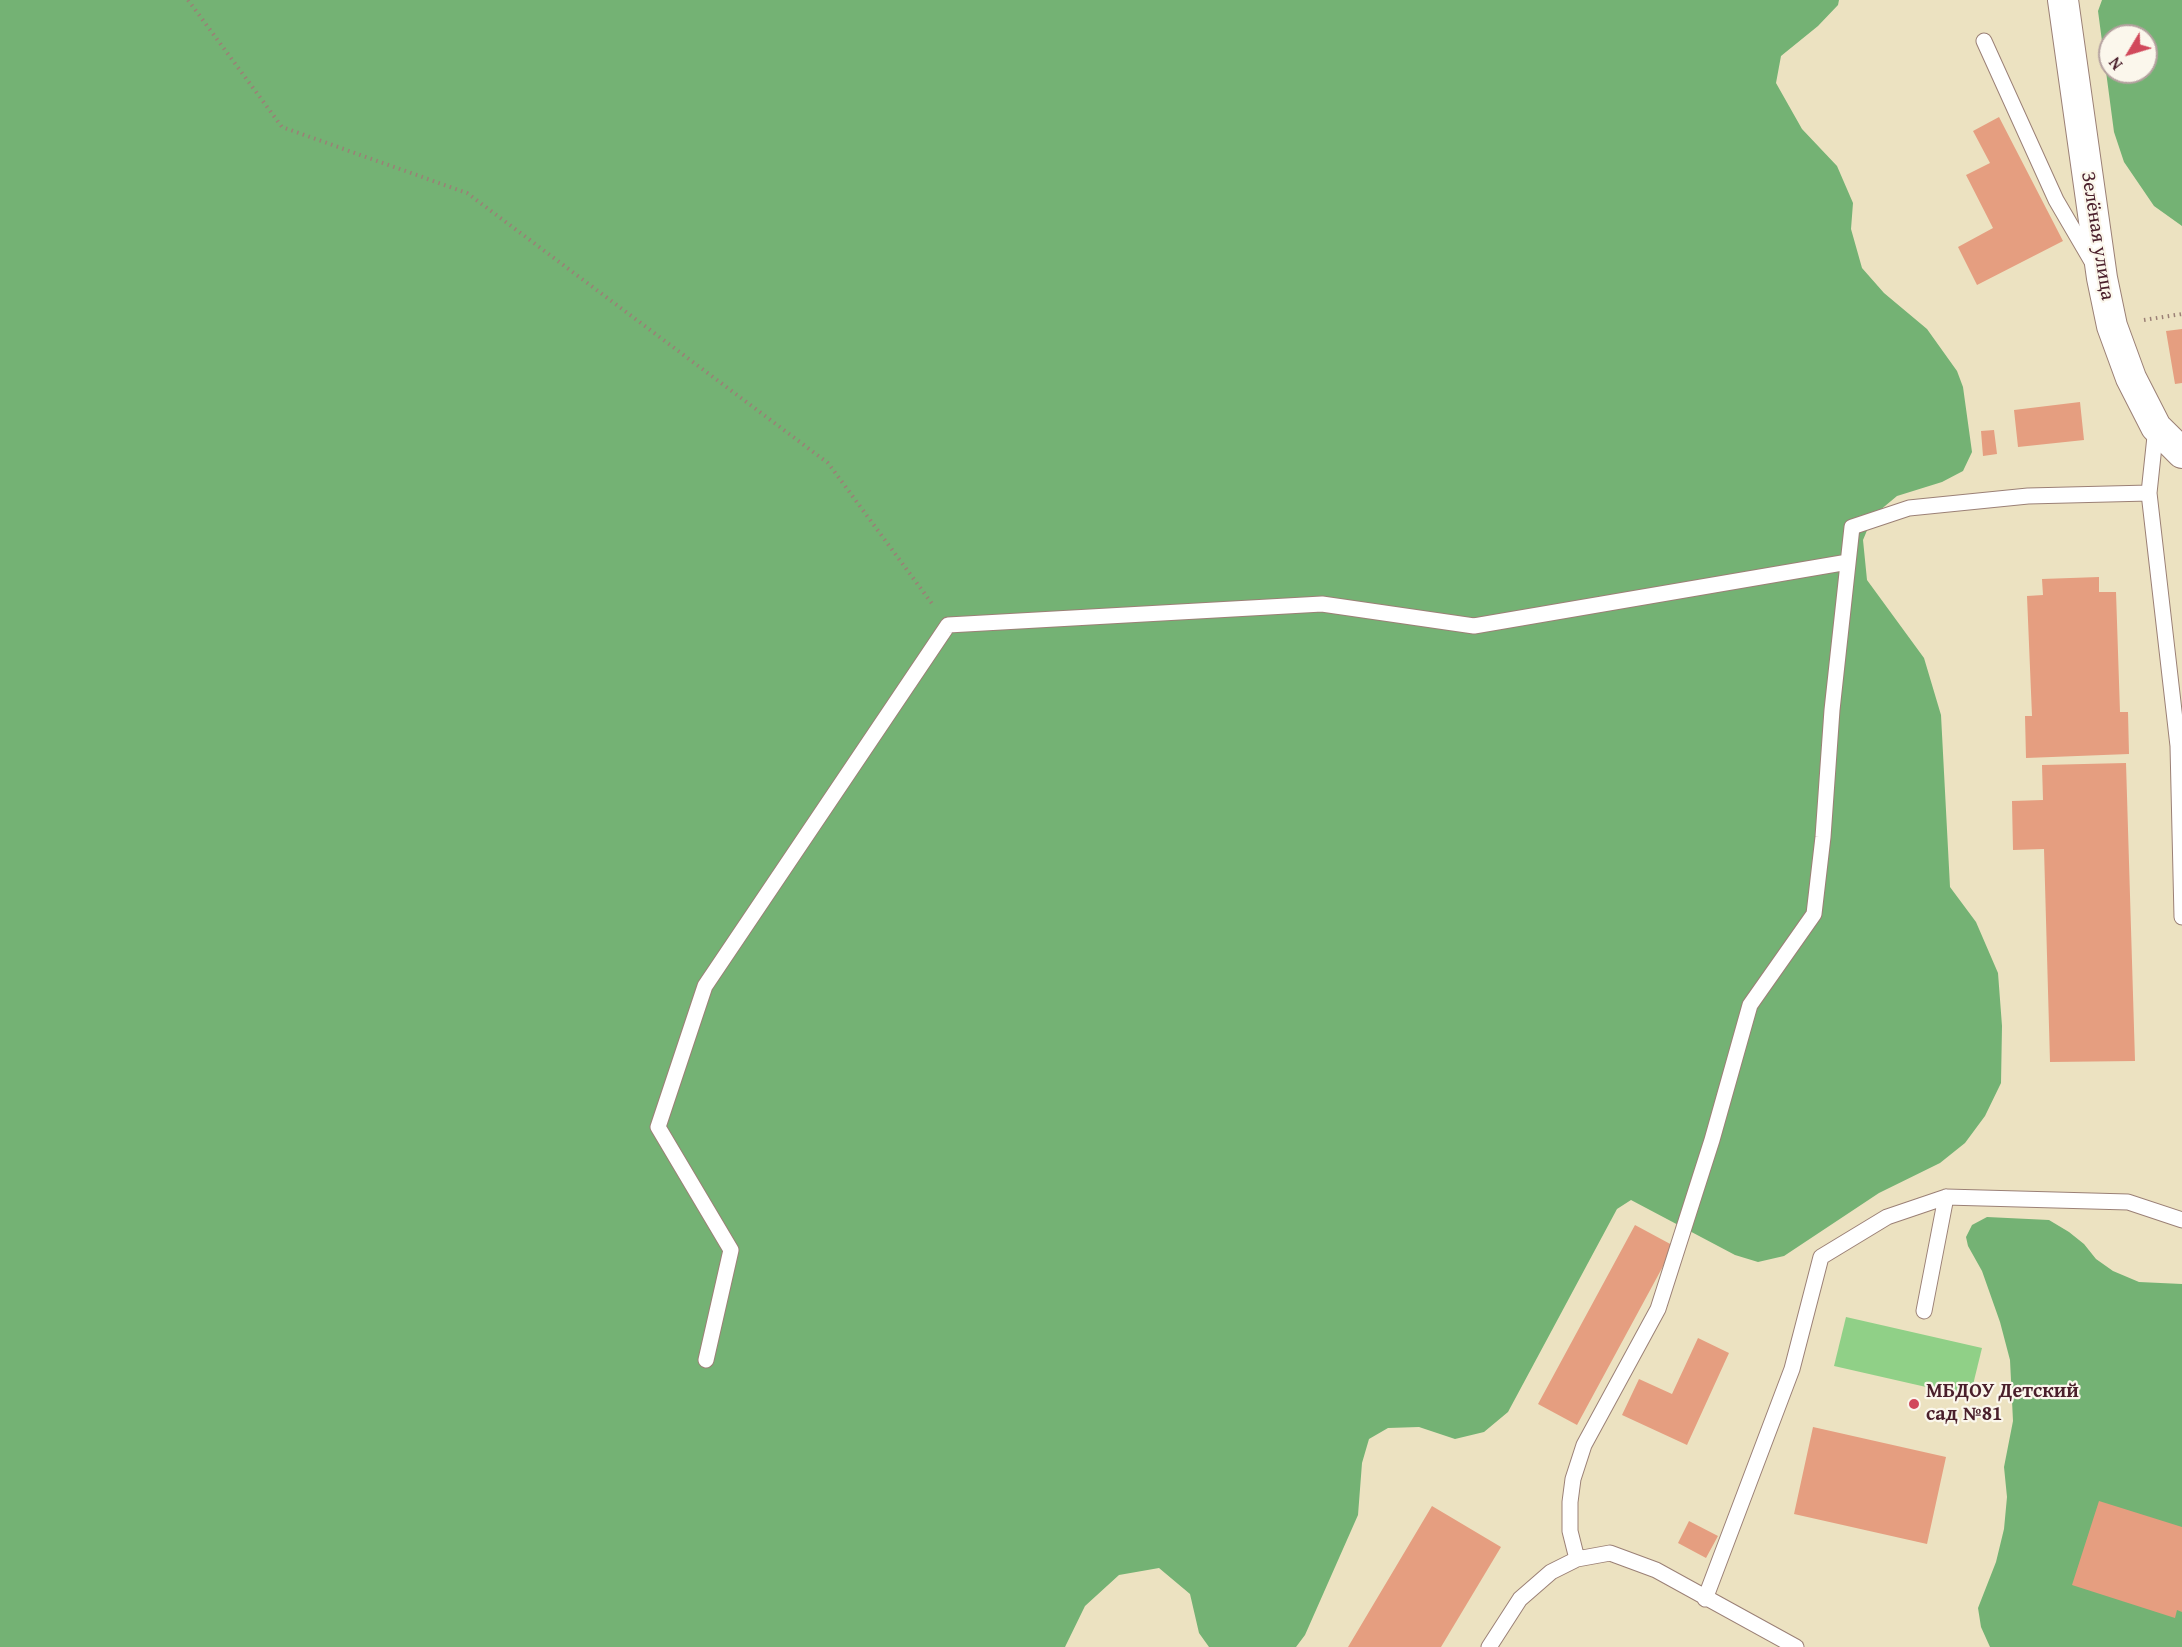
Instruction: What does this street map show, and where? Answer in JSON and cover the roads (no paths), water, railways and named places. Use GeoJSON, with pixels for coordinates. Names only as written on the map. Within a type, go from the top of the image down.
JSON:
{"type":"FeatureCollection","features":[{"type":"Feature","properties":{"kind":"street","name":"Зелёная улица"},"geometry":{"type":"LineString","coordinates":[[2063,0],[2102,278],[2112,326],[2131,378],[2156,427],[2182,453]]}},
{"type":"Feature","properties":{"kind":"lane"},"geometry":{"type":"LineString","coordinates":[[1984,41],[2056,200],[2102,278]]}},
{"type":"Feature","properties":{"kind":"lane"},"geometry":{"type":"LineString","coordinates":[[2156,427],[2149,493],[2178,746],[2182,917]]}},
{"type":"Feature","properties":{"kind":"lane"},"geometry":{"type":"LineString","coordinates":[[1577,1559],[1570,1531],[1570,1502],[1573,1479],[1584,1445],[1658,1309],[1712,1140],[1750,1005],[1814,914],[1823,837],[1832,710],[1852,527],[1909,508],[2028,496],[2149,493]]}},
{"type":"Feature","properties":{"kind":"lane"},"geometry":{"type":"LineString","coordinates":[[706,1360],[731,1250],[658,1127],[705,986],[948,625],[1322,604],[1474,626],[1848,562]]}},
{"type":"Feature","properties":{"kind":"lane"},"geometry":{"type":"LineString","coordinates":[[1705,1599],[1792,1369],[1821,1257],[1887,1217],[1946,1197],[2128,1202],[2182,1220]]}},
{"type":"Feature","properties":{"kind":"lane"},"geometry":{"type":"LineString","coordinates":[[1924,1311],[1946,1197]]}},
{"type":"Feature","properties":{"kind":"lane"},"geometry":{"type":"LineString","coordinates":[[1490,1647],[1520,1599],[1551,1572],[1577,1559],[1610,1553],[1656,1570],[1788,1645]]}},
{"type":"Feature","properties":{"kind":"place","name":"МБДОУ Детский сад №81"},"geometry":{"type":"Point","coordinates":[1914,1404]}}]}
